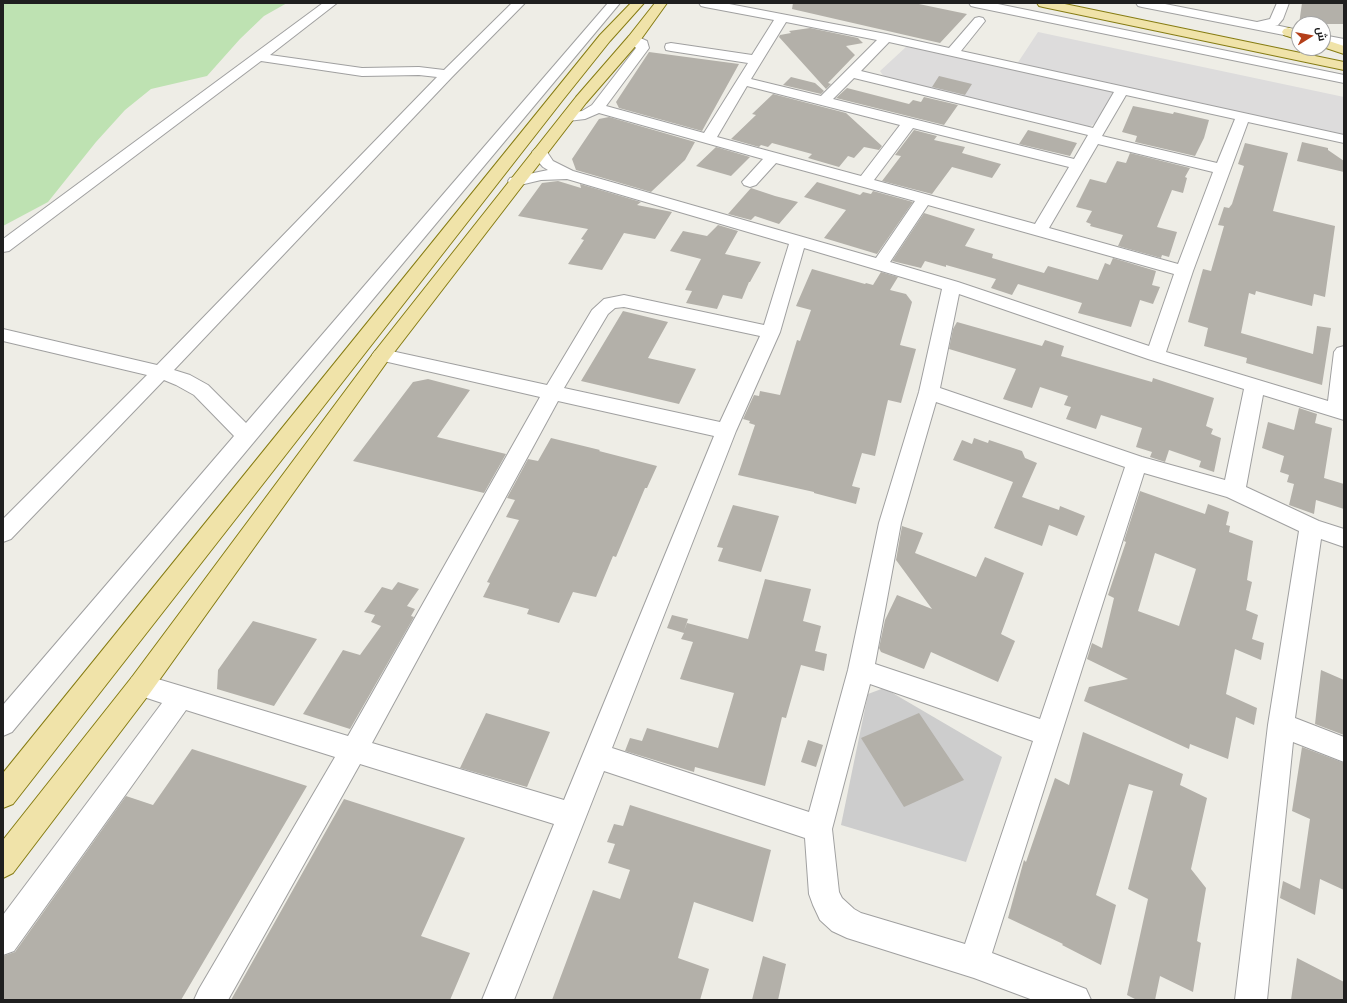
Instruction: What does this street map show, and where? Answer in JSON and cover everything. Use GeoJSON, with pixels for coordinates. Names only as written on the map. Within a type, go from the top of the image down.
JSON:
{"type":"FeatureCollection","features":[{"type":"Feature","properties":{"kind":"main road"},"geometry":{"type":"LineString","coordinates":[[3,795],[605,38],[638,3]]}},
{"type":"Feature","properties":{"kind":"main road"},"geometry":{"type":"LineString","coordinates":[[3,863],[141,685],[382,355],[516,181],[634,39],[661,3]]}},
{"type":"Feature","properties":{"kind":"main road"},"geometry":{"type":"LineString","coordinates":[[1043,3],[1344,66]]}},
{"type":"Feature","properties":{"kind":"main road"},"geometry":{"type":"LineString","coordinates":[[1094,3],[1291,43]]}},
{"type":"Feature","properties":{"kind":"main road"},"geometry":{"type":"LineString","coordinates":[[1081,25],[1160,28]]}},
{"type":"Feature","properties":{"kind":"main road"},"geometry":{"type":"LineString","coordinates":[[1331,46],[1344,50]]}},
{"type":"Feature","properties":{"kind":"main road"},"geometry":{"type":"LineString","coordinates":[[1331,51],[1344,54]]}},
{"type":"Feature","properties":{"kind":"street"},"geometry":{"type":"LineString","coordinates":[[3,247],[331,3]]}},
{"type":"Feature","properties":{"kind":"street"},"geometry":{"type":"LineString","coordinates":[[3,533],[447,74],[519,3]]}},
{"type":"Feature","properties":{"kind":"street"},"geometry":{"type":"LineString","coordinates":[[3,724],[614,3]]}},
{"type":"Feature","properties":{"kind":"street"},"geometry":{"type":"LineString","coordinates":[[705,3],[953,52],[1344,139]]}},
{"type":"Feature","properties":{"kind":"street"},"geometry":{"type":"LineString","coordinates":[[975,3],[1344,79]]}},
{"type":"Feature","properties":{"kind":"street"},"geometry":{"type":"LineString","coordinates":[[1142,3],[1291,33]]}},
{"type":"Feature","properties":{"kind":"street"},"geometry":{"type":"LineString","coordinates":[[1256,26],[1269,24],[1277,19],[1283,3]]}},
{"type":"Feature","properties":{"kind":"street"},"geometry":{"type":"LineString","coordinates":[[708,139],[782,18]]}},
{"type":"Feature","properties":{"kind":"street"},"geometry":{"type":"LineString","coordinates":[[1277,19],[1291,31]]}},
{"type":"Feature","properties":{"kind":"street"},"geometry":{"type":"LineString","coordinates":[[953,52],[979,21]]}},
{"type":"Feature","properties":{"kind":"street"},"geometry":{"type":"LineString","coordinates":[[824,101],[886,38]]}},
{"type":"Feature","properties":{"kind":"street"},"geometry":{"type":"LineString","coordinates":[[568,117],[590,113],[596,108],[643,48],[642,44],[634,39]]}},
{"type":"Feature","properties":{"kind":"street"},"geometry":{"type":"LineString","coordinates":[[1331,41],[1344,43]]}},
{"type":"Feature","properties":{"kind":"street"},"geometry":{"type":"LineString","coordinates":[[671,47],[756,60]]}},
{"type":"Feature","properties":{"kind":"street"},"geometry":{"type":"LineString","coordinates":[[259,57],[362,72],[419,71],[447,74]]}},
{"type":"Feature","properties":{"kind":"street"},"geometry":{"type":"LineString","coordinates":[[851,73],[1222,169]]}},
{"type":"Feature","properties":{"kind":"street"},"geometry":{"type":"LineString","coordinates":[[743,81],[1078,165]]}},
{"type":"Feature","properties":{"kind":"street"},"geometry":{"type":"LineString","coordinates":[[1039,231],[1122,90]]}},
{"type":"Feature","properties":{"kind":"street"},"geometry":{"type":"LineString","coordinates":[[596,108],[1184,271]]}},
{"type":"Feature","properties":{"kind":"street"},"geometry":{"type":"LineString","coordinates":[[1155,355],[1184,271],[1243,116]]}},
{"type":"Feature","properties":{"kind":"street"},"geometry":{"type":"LineString","coordinates":[[865,182],[910,123]]}},
{"type":"Feature","properties":{"kind":"street"},"geometry":{"type":"LineString","coordinates":[[540,152],[542,158],[548,164],[568,174],[952,286],[1155,355],[1341,412],[1344,352]]}},
{"type":"Feature","properties":{"kind":"street"},"geometry":{"type":"LineString","coordinates":[[750,182],[773,157]]}},
{"type":"Feature","properties":{"kind":"street"},"geometry":{"type":"LineString","coordinates":[[516,181],[541,175],[568,174]]}},
{"type":"Feature","properties":{"kind":"street"},"geometry":{"type":"LineString","coordinates":[[880,265],[924,199]]}},
{"type":"Feature","properties":{"kind":"street"},"geometry":{"type":"LineString","coordinates":[[498,1000],[726,431],[771,332],[798,241]]}},
{"type":"Feature","properties":{"kind":"street"},"geometry":{"type":"LineString","coordinates":[[952,286],[929,392],[890,523],[861,670],[818,829],[824,894],[831,909],[843,920],[858,927],[974,962],[1075,1000]]}},
{"type":"Feature","properties":{"kind":"street"},"geometry":{"type":"LineString","coordinates":[[210,1000],[354,750],[553,391],[602,310],[610,303],[624,301],[771,332]]}},
{"type":"Feature","properties":{"kind":"street"},"geometry":{"type":"LineString","coordinates":[[3,335],[160,372],[183,380],[201,390],[246,436]]}},
{"type":"Feature","properties":{"kind":"street"},"geometry":{"type":"LineString","coordinates":[[382,355],[553,391],[726,431]]}},
{"type":"Feature","properties":{"kind":"street"},"geometry":{"type":"LineString","coordinates":[[1234,491],[1255,386]]}},
{"type":"Feature","properties":{"kind":"street"},"geometry":{"type":"LineString","coordinates":[[929,392],[1137,463],[1234,491],[1312,527],[1344,538]]}},
{"type":"Feature","properties":{"kind":"street"},"geometry":{"type":"LineString","coordinates":[[974,962],[1137,463]]}},
{"type":"Feature","properties":{"kind":"street"},"geometry":{"type":"LineString","coordinates":[[1251,1000],[1281,725],[1312,527]]}},
{"type":"Feature","properties":{"kind":"street"},"geometry":{"type":"LineString","coordinates":[[861,670],[1049,734]]}},
{"type":"Feature","properties":{"kind":"street"},"geometry":{"type":"LineString","coordinates":[[141,685],[571,816]]}},
{"type":"Feature","properties":{"kind":"street"},"geometry":{"type":"LineString","coordinates":[[3,940],[181,697]]}},
{"type":"Feature","properties":{"kind":"street"},"geometry":{"type":"LineString","coordinates":[[1281,725],[1344,750]]}},
{"type":"Feature","properties":{"kind":"street"},"geometry":{"type":"LineString","coordinates":[[597,756],[818,829]]}},
{"type":"Feature","properties":{"kind":"shaded area"},"geometry":{"type":"Polygon","coordinates":[[[1038,32],[1344,97],[1344,136],[1117,86],[1096,123],[1089,127],[884,77],[880,71],[907,46],[1013,70],[1038,32]]]}},
{"type":"Feature","properties":{"kind":"shaded area"},"geometry":{"type":"Polygon","coordinates":[[[884,688],[1002,757],[966,862],[841,825],[868,694],[884,688]]]}},
{"type":"Feature","properties":{"kind":"green space"},"geometry":{"type":"Polygon","coordinates":[[[3,3],[287,3],[264,16],[240,39],[207,76],[151,89],[125,110],[96,142],[48,202],[3,226],[3,3]]]}},
{"type":"Feature","properties":{"kind":"building"},"geometry":{"type":"Polygon","coordinates":[[[793,3],[914,3],[967,14],[940,43],[792,9],[793,3]]]}},
{"type":"Feature","properties":{"kind":"building"},"geometry":{"type":"Polygon","coordinates":[[[1302,3],[1344,3],[1344,24],[1331,24],[1331,16],[1300,16],[1302,3]]]}},
{"type":"Feature","properties":{"kind":"building"},"geometry":{"type":"Polygon","coordinates":[[[810,28],[858,38],[863,43],[846,46],[855,55],[828,83],[831,84],[826,89],[779,37],[780,35],[791,33],[789,31],[810,28]]]}},
{"type":"Feature","properties":{"kind":"building"},"geometry":{"type":"Polygon","coordinates":[[[649,52],[739,64],[702,131],[619,108],[616,102],[649,52]]]}},
{"type":"Feature","properties":{"kind":"building"},"geometry":{"type":"Polygon","coordinates":[[[939,76],[972,84],[965,95],[932,87],[939,76]]]}},
{"type":"Feature","properties":{"kind":"building"},"geometry":{"type":"Polygon","coordinates":[[[791,77],[815,83],[824,91],[821,94],[783,85],[791,77]]]}},
{"type":"Feature","properties":{"kind":"building"},"geometry":{"type":"Polygon","coordinates":[[[847,88],[909,104],[913,100],[921,102],[924,97],[958,105],[944,125],[836,98],[847,88]]]}},
{"type":"Feature","properties":{"kind":"building"},"geometry":{"type":"Polygon","coordinates":[[[773,94],[846,113],[882,146],[879,150],[864,147],[854,158],[848,156],[839,167],[808,158],[812,154],[772,143],[768,147],[761,145],[759,147],[731,139],[756,115],[752,114],[773,94]]]}},
{"type":"Feature","properties":{"kind":"building"},"geometry":{"type":"Polygon","coordinates":[[[1133,106],[1173,114],[1174,112],[1209,120],[1204,138],[1195,156],[1135,142],[1137,136],[1122,132],[1133,106]]]}},
{"type":"Feature","properties":{"kind":"building"},"geometry":{"type":"Polygon","coordinates":[[[609,117],[695,142],[685,160],[651,192],[576,170],[572,159],[599,119],[609,117]]]}},
{"type":"Feature","properties":{"kind":"building"},"geometry":{"type":"Polygon","coordinates":[[[914,130],[937,136],[934,140],[965,147],[962,153],[1001,164],[992,178],[952,167],[932,194],[882,181],[901,156],[895,155],[914,130]]]}},
{"type":"Feature","properties":{"kind":"building"},"geometry":{"type":"Polygon","coordinates":[[[1028,130],[1077,143],[1070,156],[1019,144],[1028,130]]]}},
{"type":"Feature","properties":{"kind":"building"},"geometry":{"type":"Polygon","coordinates":[[[1302,142],[1328,148],[1328,150],[1344,161],[1344,172],[1297,161],[1302,142]]]}},
{"type":"Feature","properties":{"kind":"building"},"geometry":{"type":"Polygon","coordinates":[[[1245,143],[1288,153],[1273,211],[1335,226],[1325,297],[1314,294],[1312,306],[1256,291],[1255,295],[1249,293],[1241,333],[1313,354],[1317,326],[1331,328],[1322,385],[1246,363],[1247,358],[1204,346],[1208,328],[1188,322],[1203,269],[1211,271],[1224,226],[1218,225],[1224,207],[1229,208],[1232,204],[1244,166],[1238,164],[1245,143]]]}},
{"type":"Feature","properties":{"kind":"building"},"geometry":{"type":"Polygon","coordinates":[[[716,147],[750,157],[731,176],[696,166],[716,147]]]}},
{"type":"Feature","properties":{"kind":"building"},"geometry":{"type":"Polygon","coordinates":[[[1130,153],[1190,168],[1185,177],[1187,178],[1183,193],[1172,190],[1157,227],[1177,232],[1169,257],[1162,255],[1161,258],[1118,246],[1123,235],[1090,226],[1091,224],[1086,222],[1092,211],[1076,207],[1090,179],[1106,183],[1117,161],[1126,163],[1130,153]]]}},
{"type":"Feature","properties":{"kind":"building"},"geometry":{"type":"Polygon","coordinates":[[[558,181],[581,188],[580,184],[641,202],[637,205],[672,212],[655,239],[624,233],[602,270],[568,264],[584,240],[581,239],[588,229],[518,216],[542,183],[558,181]]]}},
{"type":"Feature","properties":{"kind":"building"},"geometry":{"type":"Polygon","coordinates":[[[817,182],[860,195],[863,192],[871,194],[873,191],[913,202],[877,254],[824,238],[846,210],[804,197],[817,182]]]}},
{"type":"Feature","properties":{"kind":"building"},"geometry":{"type":"Polygon","coordinates":[[[751,188],[798,202],[779,224],[755,216],[751,220],[728,214],[751,188]]]}},
{"type":"Feature","properties":{"kind":"building"},"geometry":{"type":"Polygon","coordinates":[[[924,213],[975,229],[965,246],[993,254],[992,258],[1044,273],[1048,266],[1098,280],[1105,263],[1110,265],[1113,258],[1156,271],[1152,285],[1160,287],[1153,304],[1140,300],[1131,327],[1078,313],[1082,303],[1018,284],[1012,295],[991,288],[996,279],[946,265],[946,267],[925,261],[921,268],[892,261],[924,213]]]}},
{"type":"Feature","properties":{"kind":"building"},"geometry":{"type":"Polygon","coordinates":[[[718,225],[738,231],[725,254],[761,262],[749,282],[742,299],[723,295],[717,309],[686,303],[692,291],[685,290],[701,259],[670,251],[683,231],[707,236],[718,225]]]}},
{"type":"Feature","properties":{"kind":"building"},"geometry":{"type":"Polygon","coordinates":[[[812,269],[873,285],[881,272],[898,277],[890,290],[906,294],[912,302],[900,345],[916,349],[901,403],[888,400],[875,456],[862,453],[852,486],[860,488],[856,504],[814,492],[738,475],[755,425],[749,423],[750,421],[743,419],[754,395],[759,396],[760,391],[780,395],[797,340],[800,341],[811,310],[796,306],[812,269]]]}},
{"type":"Feature","properties":{"kind":"building"},"geometry":{"type":"Polygon","coordinates":[[[623,311],[668,322],[648,358],[696,369],[679,404],[581,381],[623,311]]]}},
{"type":"Feature","properties":{"kind":"building"},"geometry":{"type":"Polygon","coordinates":[[[957,322],[1042,346],[1045,340],[1064,346],[1061,356],[1152,382],[1153,378],[1214,398],[1206,426],[1213,429],[1211,434],[1221,438],[1214,472],[1199,467],[1201,461],[1169,450],[1165,462],[1150,457],[1152,452],[1136,447],[1142,428],[1101,415],[1096,429],[1066,419],[1071,407],[1064,405],[1068,396],[1040,387],[1032,408],[1003,399],[1016,369],[949,349],[953,329],[957,322]]]}},
{"type":"Feature","properties":{"kind":"building"},"geometry":{"type":"Polygon","coordinates":[[[428,379],[470,390],[437,437],[506,454],[484,493],[353,461],[413,382],[428,379]]]}},
{"type":"Feature","properties":{"kind":"building"},"geometry":{"type":"Polygon","coordinates":[[[1299,408],[1317,414],[1315,423],[1332,428],[1324,478],[1344,484],[1344,509],[1316,500],[1314,514],[1289,505],[1294,484],[1287,482],[1289,475],[1280,472],[1284,456],[1262,448],[1268,422],[1294,430],[1299,408]]]}},
{"type":"Feature","properties":{"kind":"building"},"geometry":{"type":"Polygon","coordinates":[[[551,438],[657,466],[647,488],[645,488],[616,557],[613,556],[596,597],[573,592],[559,623],[527,614],[529,609],[483,597],[490,583],[487,582],[519,520],[506,517],[515,500],[507,498],[528,459],[538,461],[551,438]]]}},
{"type":"Feature","properties":{"kind":"building"},"geometry":{"type":"Polygon","coordinates":[[[974,438],[988,443],[989,440],[1022,451],[1025,458],[1037,463],[1022,497],[1059,510],[1060,506],[1085,516],[1077,536],[1049,525],[1042,546],[994,528],[1013,482],[953,460],[962,440],[972,444],[974,438]]]}},
{"type":"Feature","properties":{"kind":"building"},"geometry":{"type":"Polygon","coordinates":[[[1140,491],[1205,514],[1208,504],[1229,512],[1226,525],[1230,526],[1229,532],[1253,541],[1247,580],[1252,582],[1246,610],[1258,615],[1252,639],[1264,643],[1261,660],[1235,649],[1226,694],[1257,708],[1254,725],[1236,717],[1228,759],[1190,744],[1189,749],[1084,701],[1089,687],[1128,679],[1087,659],[1092,643],[1102,648],[1114,598],[1108,595],[1126,542],[1124,541],[1140,491]],[[1155,553],[1138,611],[1179,626],[1196,569],[1155,553]]]}},
{"type":"Feature","properties":{"kind":"building"},"geometry":{"type":"Polygon","coordinates":[[[733,505],[779,516],[761,572],[718,561],[723,548],[717,547],[733,505]]]}},
{"type":"Feature","properties":{"kind":"building"},"geometry":{"type":"Polygon","coordinates":[[[902,526],[923,533],[915,553],[976,577],[985,557],[1024,573],[1001,634],[1015,641],[998,682],[931,652],[924,669],[881,652],[879,648],[885,620],[897,595],[932,609],[896,560],[902,526]]]}},
{"type":"Feature","properties":{"kind":"building"},"geometry":{"type":"Polygon","coordinates":[[[765,579],[811,589],[803,621],[821,626],[815,651],[827,654],[824,671],[801,665],[786,718],[782,717],[765,786],[695,767],[694,772],[625,751],[630,738],[642,741],[647,728],[718,748],[734,693],[680,679],[693,642],[681,639],[684,633],[667,628],[672,615],[688,619],[684,631],[687,623],[748,639],[765,579]]]}},
{"type":"Feature","properties":{"kind":"building"},"geometry":{"type":"Polygon","coordinates":[[[398,582],[419,589],[407,606],[415,609],[411,616],[414,617],[350,729],[303,714],[343,650],[360,655],[381,626],[371,622],[375,615],[364,612],[382,587],[392,590],[398,582]]]}},
{"type":"Feature","properties":{"kind":"building"},"geometry":{"type":"Polygon","coordinates":[[[253,621],[317,639],[274,706],[217,689],[218,670],[253,621]]]}},
{"type":"Feature","properties":{"kind":"building"},"geometry":{"type":"Polygon","coordinates":[[[1321,670],[1344,680],[1344,735],[1315,724],[1321,670]]]}},
{"type":"Feature","properties":{"kind":"building"},"geometry":{"type":"Polygon","coordinates":[[[486,713],[550,732],[527,787],[460,768],[486,713]]]}},
{"type":"Feature","properties":{"kind":"building"},"geometry":{"type":"Polygon","coordinates":[[[919,713],[964,780],[904,807],[861,738],[919,713]]]}},
{"type":"Feature","properties":{"kind":"building"},"geometry":{"type":"Polygon","coordinates":[[[1083,732],[1183,774],[1180,785],[1207,798],[1191,869],[1206,888],[1197,941],[1201,943],[1193,992],[1160,976],[1155,1000],[1137,1000],[1127,995],[1148,899],[1128,889],[1153,791],[1129,784],[1096,895],[1116,905],[1101,965],[1062,945],[1063,944],[1008,918],[1024,860],[1026,862],[1055,778],[1069,785],[1083,732]]]}},
{"type":"Feature","properties":{"kind":"building"},"geometry":{"type":"Polygon","coordinates":[[[808,740],[823,745],[816,767],[801,762],[808,740]]]}},
{"type":"Feature","properties":{"kind":"building"},"geometry":{"type":"Polygon","coordinates":[[[1302,747],[1344,763],[1344,890],[1320,879],[1315,915],[1280,898],[1283,881],[1300,889],[1310,819],[1292,811],[1302,747]]]}},
{"type":"Feature","properties":{"kind":"building"},"geometry":{"type":"Polygon","coordinates":[[[192,749],[307,786],[181,1000],[3,1000],[3,956],[15,952],[126,796],[153,805],[192,749]]]}},
{"type":"Feature","properties":{"kind":"building"},"geometry":{"type":"Polygon","coordinates":[[[344,799],[465,838],[421,936],[470,953],[450,1000],[231,1000],[344,799]]]}},
{"type":"Feature","properties":{"kind":"building"},"geometry":{"type":"Polygon","coordinates":[[[630,805],[771,850],[753,922],[694,902],[678,958],[709,969],[700,1000],[552,1000],[593,890],[620,899],[630,870],[608,863],[615,844],[607,842],[614,824],[623,826],[630,805]]]}},
{"type":"Feature","properties":{"kind":"building"},"geometry":{"type":"Polygon","coordinates":[[[763,956],[786,964],[778,1000],[752,1000],[763,956]]]}},
{"type":"Feature","properties":{"kind":"building"},"geometry":{"type":"Polygon","coordinates":[[[1297,958],[1344,982],[1344,1000],[1291,1000],[1297,958]]]}}]}
